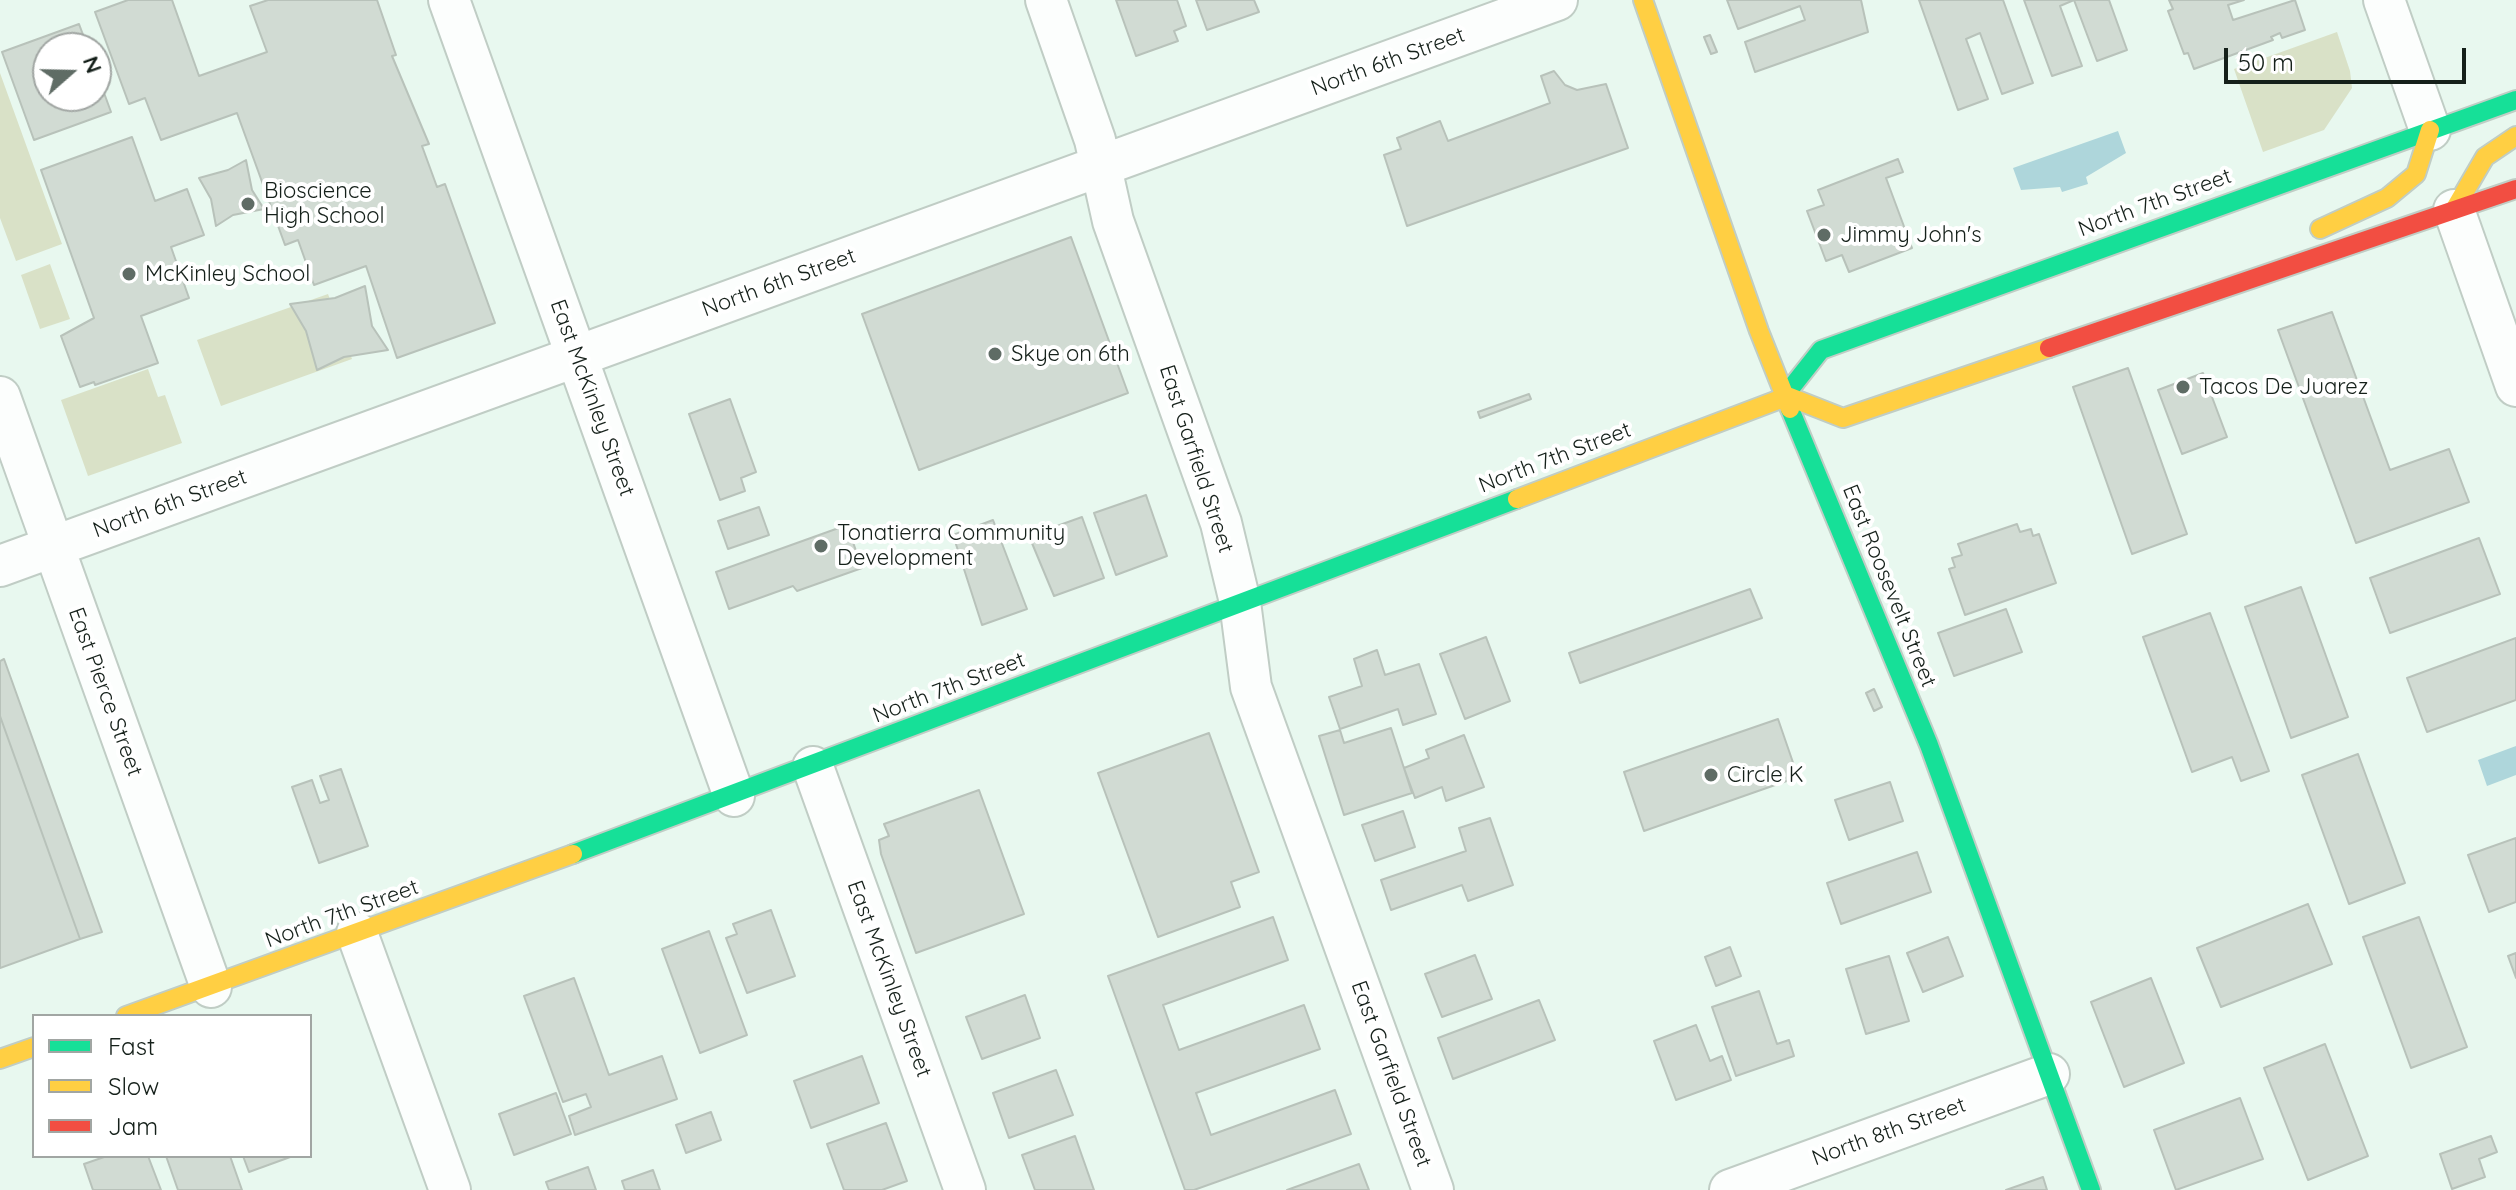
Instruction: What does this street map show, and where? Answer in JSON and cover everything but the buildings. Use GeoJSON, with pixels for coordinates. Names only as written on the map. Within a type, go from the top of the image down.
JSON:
{"type":"FeatureCollection","features":[{"type":"Feature","properties":{"kind":"main road","name":"East Roosevelt Street"},"geometry":{"type":"LineString","coordinates":[[1643,0],[1759,331],[1858,579],[1929,745],[2091,1190]]}},
{"type":"Feature","properties":{"kind":"main road","name":"North 7th Street"},"geometry":{"type":"LineString","coordinates":[[132,1014],[813,767],[1787,396],[1821,350],[2516,100]]}},
{"type":"Feature","properties":{"kind":"main road"},"geometry":{"type":"LineString","coordinates":[[2307,235],[2387,198],[2416,174],[2430,130]]}},
{"type":"Feature","properties":{"kind":"main road"},"geometry":{"type":"LineString","coordinates":[[2454,210],[2474,168],[2500,142],[2516,136]]}},
{"type":"Feature","properties":{"kind":"main road"},"geometry":{"type":"LineString","coordinates":[[1787,396],[1843,418],[2516,189]]}},
{"type":"Feature","properties":{"kind":"main road"},"geometry":{"type":"LineString","coordinates":[[2259,275],[2286,249]]}},
{"type":"Feature","properties":{"kind":"main road"},"geometry":{"type":"LineString","coordinates":[[0,1059],[32,1048]]}},
{"type":"Feature","properties":{"kind":"street","name":"East McKinley Street"},"geometry":{"type":"LineString","coordinates":[[449,0],[734,796]]}},
{"type":"Feature","properties":{"kind":"street","name":"East Garfield Street"},"geometry":{"type":"LineString","coordinates":[[1046,0],[1095,140],[1113,221],[1221,523],[1240,602],[1251,687],[1433,1190]]}},
{"type":"Feature","properties":{"kind":"street","name":"North 6th Street"},"geometry":{"type":"LineString","coordinates":[[0,566],[1557,0]]}},
{"type":"Feature","properties":{"kind":"street"},"geometry":{"type":"LineString","coordinates":[[2384,0],[2430,130]]}},
{"type":"Feature","properties":{"kind":"street"},"geometry":{"type":"LineString","coordinates":[[2454,210],[2516,386]]}},
{"type":"Feature","properties":{"kind":"street","name":"East Pierce Street"},"geometry":{"type":"LineString","coordinates":[[0,397],[211,987]]}},
{"type":"Feature","properties":{"kind":"street","name":"East McKinley Street"},"geometry":{"type":"LineString","coordinates":[[813,767],[965,1190]]}},
{"type":"Feature","properties":{"kind":"street"},"geometry":{"type":"LineString","coordinates":[[357,933],[450,1190]]}},
{"type":"Feature","properties":{"kind":"street","name":"North 8th Street"},"geometry":{"type":"LineString","coordinates":[[1730,1190],[2049,1074]]}},
{"type":"Feature","properties":{"kind":"green space"},"geometry":{"type":"Polygon","coordinates":[[[2337,32],[2350,71],[2352,88],[2324,130],[2263,152],[2234,69],[2337,32]]]}},
{"type":"Feature","properties":{"kind":"green space"},"geometry":{"type":"Polygon","coordinates":[[[0,73],[62,244],[16,261],[0,218],[0,73]]]}},
{"type":"Feature","properties":{"kind":"green space"},"geometry":{"type":"Polygon","coordinates":[[[50,264],[70,319],[40,329],[21,275],[50,264]]]}},
{"type":"Feature","properties":{"kind":"green space"},"geometry":{"type":"Polygon","coordinates":[[[328,294],[352,359],[221,406],[197,340],[328,294]]]}},
{"type":"Feature","properties":{"kind":"green space"},"geometry":{"type":"Polygon","coordinates":[[[148,369],[158,397],[165,395],[182,443],[88,476],[61,400],[148,369]]]}},
{"type":"Feature","properties":{"kind":"water"},"geometry":{"type":"Polygon","coordinates":[[[2118,131],[2126,153],[2086,177],[2088,184],[2062,192],[2060,187],[2021,190],[2013,168],[2118,131]]]}},
{"type":"Feature","properties":{"kind":"water"},"geometry":{"type":"Polygon","coordinates":[[[2516,746],[2516,775],[2487,786],[2478,760],[2516,746]]]}},
{"type":"Feature","properties":{"kind":"traffic: fast"},"geometry":{"type":"LineString","coordinates":[[1783,398],[1821,350],[2516,100]]}},
{"type":"Feature","properties":{"kind":"traffic: fast"},"geometry":{"type":"LineString","coordinates":[[1790,409],[1929,745],[2091,1190]]}},
{"type":"Feature","properties":{"kind":"traffic: fast"},"geometry":{"type":"LineString","coordinates":[[573,854],[1517,499]]}},
{"type":"Feature","properties":{"kind":"traffic: slow"},"geometry":{"type":"LineString","coordinates":[[1643,0],[1759,331],[1790,409]]}},
{"type":"Feature","properties":{"kind":"traffic: slow"},"geometry":{"type":"LineString","coordinates":[[2320,229],[2387,198],[2416,174],[2430,130]]}},
{"type":"Feature","properties":{"kind":"traffic: slow"},"geometry":{"type":"LineString","coordinates":[[2454,210],[2485,157],[2516,136]]}},
{"type":"Feature","properties":{"kind":"traffic: slow"},"geometry":{"type":"LineString","coordinates":[[1787,396],[1843,418],[2049,348]]}},
{"type":"Feature","properties":{"kind":"traffic: slow"},"geometry":{"type":"LineString","coordinates":[[1517,499],[1783,398]]}},
{"type":"Feature","properties":{"kind":"traffic: slow"},"geometry":{"type":"LineString","coordinates":[[132,1014],[573,854]]}},
{"type":"Feature","properties":{"kind":"traffic: slow"},"geometry":{"type":"LineString","coordinates":[[0,1059],[32,1048]]}},
{"type":"Feature","properties":{"kind":"traffic: jam"},"geometry":{"type":"LineString","coordinates":[[2049,348],[2516,189]]}},
{"type":"Feature","properties":{"kind":"place","name":"Bioscience High School"},"geometry":{"type":"Point","coordinates":[248,204]}},
{"type":"Feature","properties":{"kind":"place","name":"Jimmy John's"},"geometry":{"type":"Point","coordinates":[1824,235]}},
{"type":"Feature","properties":{"kind":"place","name":"McKinley School"},"geometry":{"type":"Point","coordinates":[129,274]}},
{"type":"Feature","properties":{"kind":"place","name":"Skye on 6th"},"geometry":{"type":"Point","coordinates":[995,354]}},
{"type":"Feature","properties":{"kind":"place","name":"Tacos De Juarez"},"geometry":{"type":"Point","coordinates":[2183,387]}},
{"type":"Feature","properties":{"kind":"place","name":"Tonatierra Community Development"},"geometry":{"type":"Point","coordinates":[821,546]}},
{"type":"Feature","properties":{"kind":"place","name":"Circle K"},"geometry":{"type":"Point","coordinates":[1711,775]}}]}
